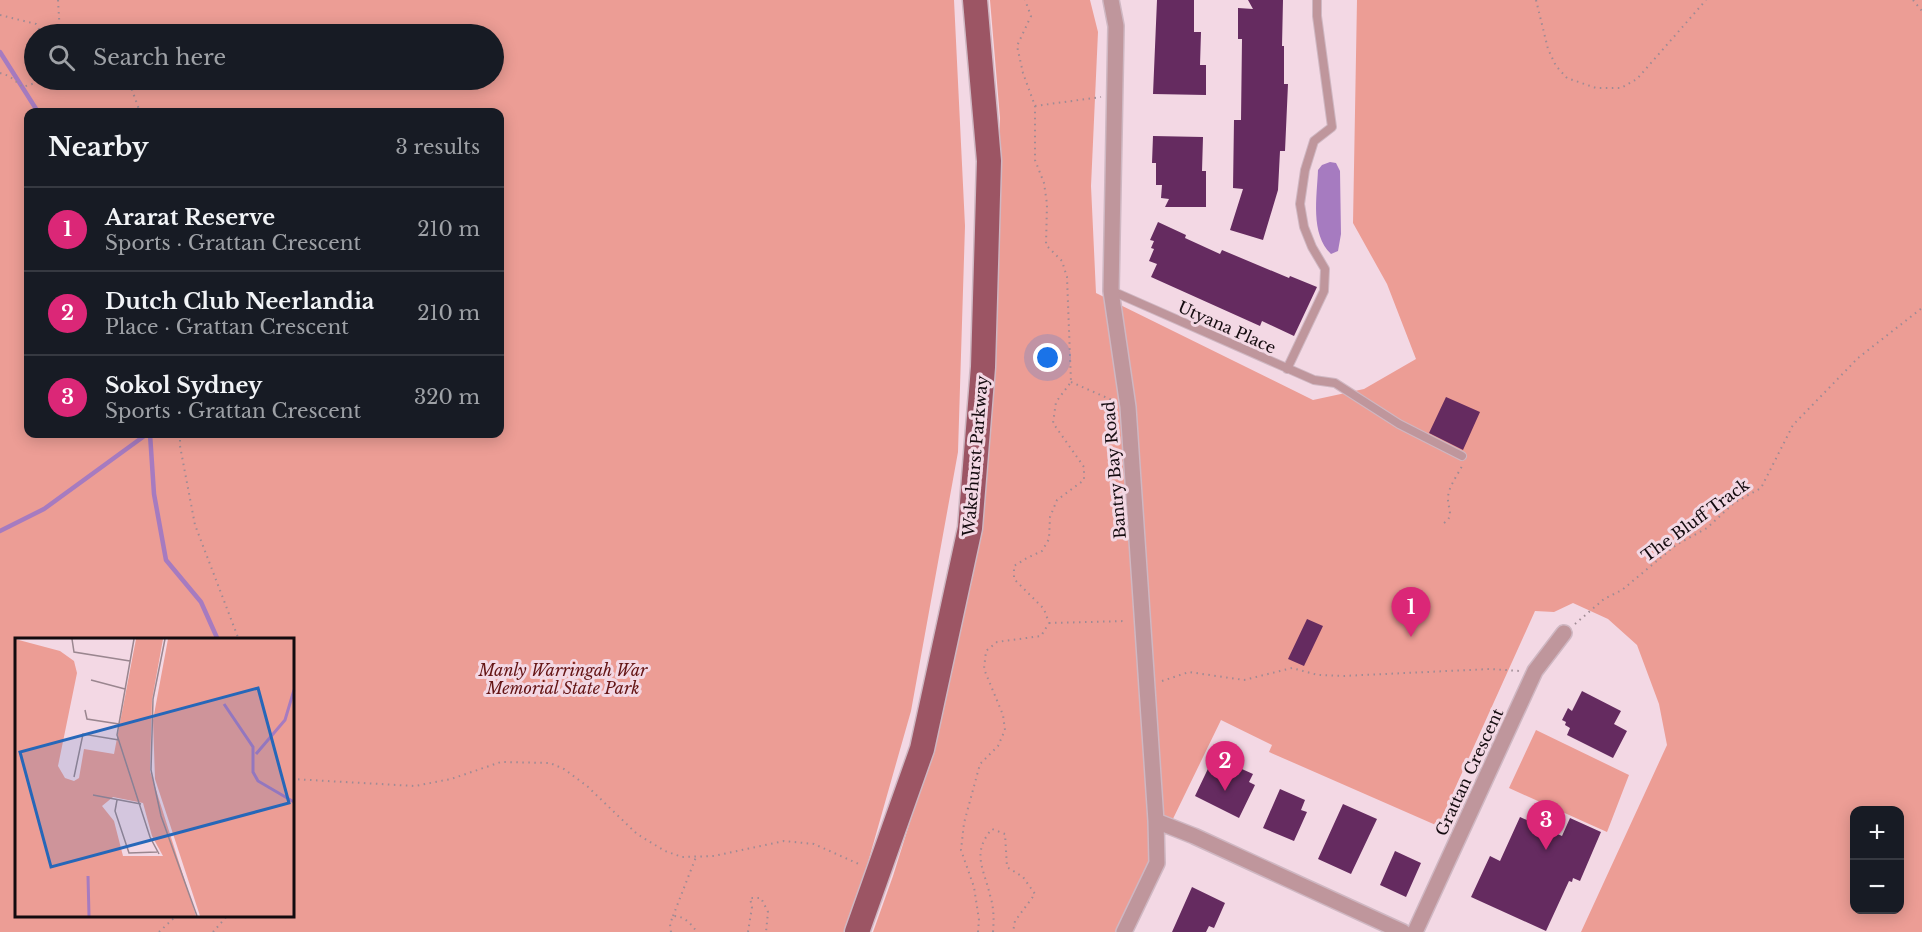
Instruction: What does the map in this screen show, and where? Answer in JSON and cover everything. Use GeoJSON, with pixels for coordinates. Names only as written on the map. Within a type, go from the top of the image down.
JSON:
{"type":"FeatureCollection","features":[{"type":"Feature","properties":{"kind":"main road","name":"Wakehurst Parkway"},"geometry":{"type":"LineString","coordinates":[[857,932],[922,749],[970,528],[983,367],[988,161],[975,0]]}},
{"type":"Feature","properties":{"kind":"street","name":"Bantry Bay Road"},"geometry":{"type":"LineString","coordinates":[[1111,0],[1116,26],[1111,291],[1128,407],[1148,686],[1157,863],[1124,932]]}},
{"type":"Feature","properties":{"kind":"street","name":"Grattan Crescent"},"geometry":{"type":"LineString","coordinates":[[1415,932],[1535,671],[1564,633]]}},
{"type":"Feature","properties":{"kind":"street"},"geometry":{"type":"LineString","coordinates":[[1156,820],[1403,932]]}},
{"type":"Feature","properties":{"kind":"lane"},"geometry":{"type":"LineString","coordinates":[[1287,369],[1324,291],[1325,269],[1304,227],[1300,204],[1305,170],[1314,141],[1332,127],[1317,0]]}},
{"type":"Feature","properties":{"kind":"lane","name":"Utyana Place"},"geometry":{"type":"LineString","coordinates":[[1111,291],[1287,369],[1314,380],[1335,383],[1399,424],[1462,456]]}},
{"type":"Feature","properties":{"kind":"path"},"geometry":{"type":"LineString","coordinates":[[58,0],[59,24]]}},
{"type":"Feature","properties":{"kind":"path"},"geometry":{"type":"LineString","coordinates":[[1025,0],[1031,16],[1017,46],[1023,73],[1035,106],[1035,160],[1044,183],[1047,204],[1046,245],[1062,261],[1067,277],[1071,381],[1056,402],[1053,423],[1084,467],[1084,480],[1057,500],[1050,517],[1050,539],[1042,551],[1014,566],[1014,579],[1044,609],[1049,623]]}},
{"type":"Feature","properties":{"kind":"path"},"geometry":{"type":"LineString","coordinates":[[1536,0],[1548,49],[1556,66],[1567,78],[1596,88],[1621,88],[1637,79],[1706,0]]}},
{"type":"Feature","properties":{"kind":"path"},"geometry":{"type":"LineString","coordinates":[[1913,0],[1922,10]]}},
{"type":"Feature","properties":{"kind":"path"},"geometry":{"type":"LineString","coordinates":[[0,15],[36,24]]}},
{"type":"Feature","properties":{"kind":"path"},"geometry":{"type":"LineString","coordinates":[[0,73],[9,76],[24,87]]}},
{"type":"Feature","properties":{"kind":"path"},"geometry":{"type":"LineString","coordinates":[[132,90],[139,108]]}},
{"type":"Feature","properties":{"kind":"path"},"geometry":{"type":"LineString","coordinates":[[1035,106],[1115,95]]}},
{"type":"Feature","properties":{"kind":"path","name":"The Bluff Track"},"geometry":{"type":"LineString","coordinates":[[1564,633],[1604,598],[1622,590],[1676,545],[1707,528],[1734,503],[1761,488],[1793,425],[1858,358],[1922,308]]}},
{"type":"Feature","properties":{"kind":"path"},"geometry":{"type":"LineString","coordinates":[[1071,381],[1128,407]]}},
{"type":"Feature","properties":{"kind":"path"},"geometry":{"type":"LineString","coordinates":[[180,438],[195,525],[238,638]]}},
{"type":"Feature","properties":{"kind":"path"},"geometry":{"type":"LineString","coordinates":[[1444,523],[1449,520],[1448,498],[1452,484],[1464,462],[1462,456]]}},
{"type":"Feature","properties":{"kind":"path"},"geometry":{"type":"LineString","coordinates":[[1049,623],[1143,621]]}},
{"type":"Feature","properties":{"kind":"path"},"geometry":{"type":"LineString","coordinates":[[978,932],[979,920],[974,887],[961,850],[964,822],[980,764],[998,746],[1005,730],[1003,715],[984,669],[986,651],[998,642],[1041,636],[1049,623]]}},
{"type":"Feature","properties":{"kind":"path"},"geometry":{"type":"LineString","coordinates":[[1148,686],[1189,672],[1244,680],[1292,668],[1317,675],[1343,676],[1490,669],[1535,671]]}},
{"type":"Feature","properties":{"kind":"path"},"geometry":{"type":"LineString","coordinates":[[294,779],[415,786],[451,779],[501,762],[550,763],[564,769],[587,786],[638,834],[665,851],[682,857],[714,856],[784,841],[814,844],[878,872]]}},
{"type":"Feature","properties":{"kind":"path"},"geometry":{"type":"LineString","coordinates":[[993,932],[995,914],[979,856],[984,839],[992,829],[1005,834],[1006,867],[1023,877],[1035,894],[1015,921],[1013,932]]}},
{"type":"Feature","properties":{"kind":"path"},"geometry":{"type":"LineString","coordinates":[[671,932],[670,924],[696,857]]}},
{"type":"Feature","properties":{"kind":"path"},"geometry":{"type":"LineString","coordinates":[[748,932],[752,907],[750,898],[761,898],[768,912],[766,932]]}},
{"type":"Feature","properties":{"kind":"path"},"geometry":{"type":"LineString","coordinates":[[673,916],[689,921],[697,932]]}},
{"type":"Feature","properties":{"kind":"path"},"geometry":{"type":"LineString","coordinates":[[159,932],[174,917]]}},
{"type":"Feature","properties":{"kind":"path"},"geometry":{"type":"LineString","coordinates":[[213,932],[225,917]]}},
{"type":"Feature","properties":{"kind":"green space","name":"Manly Warringah War Memorial State Park"},"geometry":{"type":"Polygon","coordinates":[[[0,0],[954,0],[965,226],[958,452],[911,711],[857,901],[844,932],[0,932],[0,0]]]}},
{"type":"Feature","properties":{"kind":"green space"},"geometry":{"type":"Polygon","coordinates":[[[990,0],[1090,0],[1098,32],[1091,186],[1096,293],[1313,400],[1364,389],[1416,359],[1387,284],[1353,223],[1357,0],[1922,0],[1922,932],[1581,932],[1667,745],[1659,704],[1637,645],[1608,619],[1573,603],[1554,612],[1535,611],[1438,826],[1269,752],[1272,745],[1221,720],[1118,932],[873,932],[936,739],[994,344],[1000,118],[990,0]]]}},
{"type":"Feature","properties":{"kind":"green space"},"geometry":{"type":"Polygon","coordinates":[[[1536,730],[1629,775],[1607,832],[1509,788],[1536,730]]]}},
{"type":"Feature","properties":{"kind":"shaded area"},"geometry":{"type":"Polygon","coordinates":[[[1330,162],[1336,163],[1340,171],[1341,234],[1338,251],[1331,254],[1324,246],[1320,236],[1316,214],[1318,170],[1322,165],[1330,162]]]}},
{"type":"Feature","properties":{"kind":"building"},"geometry":{"type":"Polygon","coordinates":[[[1157,0],[1194,0],[1194,32],[1201,32],[1200,65],[1206,65],[1206,95],[1153,94],[1157,0]]]}},
{"type":"Feature","properties":{"kind":"building"},"geometry":{"type":"Polygon","coordinates":[[[1248,0],[1283,0],[1284,84],[1288,84],[1285,151],[1280,151],[1278,190],[1263,240],[1230,230],[1243,189],[1233,188],[1234,120],[1241,120],[1242,39],[1238,39],[1238,8],[1253,9],[1248,0]]]}},
{"type":"Feature","properties":{"kind":"building"},"geometry":{"type":"Polygon","coordinates":[[[1153,136],[1203,137],[1202,171],[1206,171],[1206,207],[1165,207],[1169,199],[1161,198],[1162,185],[1156,185],[1156,163],[1152,163],[1153,136]]]}},
{"type":"Feature","properties":{"kind":"building"},"geometry":{"type":"Polygon","coordinates":[[[1158,222],[1186,235],[1185,238],[1220,254],[1222,250],[1317,287],[1294,336],[1262,321],[1260,326],[1151,277],[1157,264],[1149,261],[1154,249],[1151,248],[1154,241],[1150,240],[1158,222]]]}},
{"type":"Feature","properties":{"kind":"building"},"geometry":{"type":"Polygon","coordinates":[[[1446,397],[1480,412],[1463,450],[1429,433],[1446,397]]]}},
{"type":"Feature","properties":{"kind":"building"},"geometry":{"type":"Polygon","coordinates":[[[1307,619],[1323,626],[1304,666],[1288,659],[1307,619]]]}},
{"type":"Feature","properties":{"kind":"building"},"geometry":{"type":"Polygon","coordinates":[[[1582,691],[1621,711],[1614,724],[1627,731],[1613,758],[1567,735],[1570,728],[1562,720],[1568,708],[1572,711],[1582,691]]]}},
{"type":"Feature","properties":{"kind":"building"},"geometry":{"type":"Polygon","coordinates":[[[1215,754],[1225,759],[1224,761],[1253,774],[1249,782],[1255,785],[1239,818],[1195,796],[1215,754]]]}},
{"type":"Feature","properties":{"kind":"building"},"geometry":{"type":"Polygon","coordinates":[[[1280,789],[1305,800],[1301,810],[1307,812],[1294,841],[1263,828],[1280,789]]]}},
{"type":"Feature","properties":{"kind":"building"},"geometry":{"type":"Polygon","coordinates":[[[1343,804],[1377,819],[1351,874],[1318,859],[1343,804]]]}},
{"type":"Feature","properties":{"kind":"building"},"geometry":{"type":"Polygon","coordinates":[[[1520,817],[1562,836],[1570,818],[1601,832],[1580,881],[1573,878],[1572,882],[1569,881],[1546,931],[1471,897],[1490,856],[1500,861],[1520,817]]]}},
{"type":"Feature","properties":{"kind":"building"},"geometry":{"type":"Polygon","coordinates":[[[1395,851],[1421,863],[1406,897],[1380,885],[1395,851]]]}},
{"type":"Feature","properties":{"kind":"building"},"geometry":{"type":"Polygon","coordinates":[[[1192,887],[1225,903],[1214,928],[1209,926],[1206,932],[1172,932],[1192,887]]]}},
{"type":"Feature","properties":{"kind":"waterway"},"geometry":{"type":"LineString","coordinates":[[0,52],[24,90]]}},
{"type":"Feature","properties":{"kind":"waterway"},"geometry":{"type":"LineString","coordinates":[[24,90],[35,108]]}},
{"type":"Feature","properties":{"kind":"waterway"},"geometry":{"type":"LineString","coordinates":[[0,531],[44,509],[142,438]]}},
{"type":"Feature","properties":{"kind":"waterway"},"geometry":{"type":"LineString","coordinates":[[150,438],[154,494],[166,560],[201,602],[217,638]]}},
{"type":"Feature","properties":{"kind":"place","name":"Ararat Reserve"},"geometry":{"type":"Point","coordinates":[1411,637]}},
{"type":"Feature","properties":{"kind":"place","name":"Dutch Club Neerlandia"},"geometry":{"type":"Point","coordinates":[1225,791]}},
{"type":"Feature","properties":{"kind":"place","name":"Sokol Sydney"},"geometry":{"type":"Point","coordinates":[1546,850]}}]}
